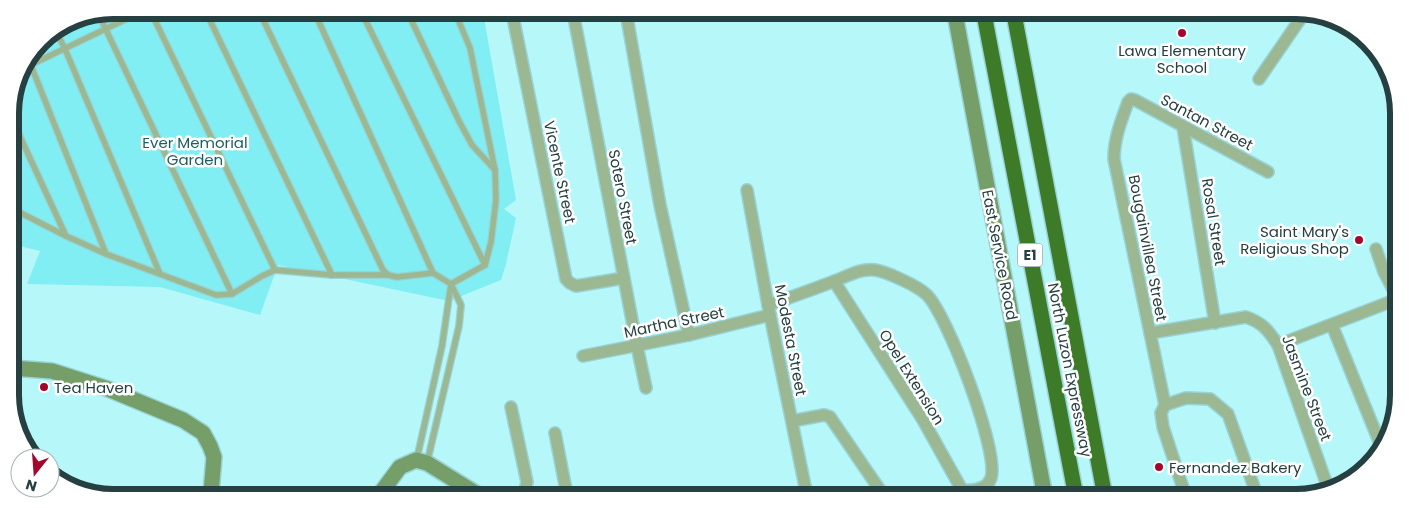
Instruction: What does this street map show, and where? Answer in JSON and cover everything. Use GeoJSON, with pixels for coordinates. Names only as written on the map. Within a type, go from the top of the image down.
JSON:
{"type":"FeatureCollection","features":[{"type":"Feature","properties":{"kind":"highway","name":"North Luzon Expressway"},"geometry":{"type":"LineString","coordinates":[[985,19],[1074,489]]}},
{"type":"Feature","properties":{"kind":"highway","name":"North Luzon Expressway"},"geometry":{"type":"LineString","coordinates":[[1015,19],[1103,489]]}},
{"type":"Feature","properties":{"kind":"street","name":"Vicente Street"},"geometry":{"type":"LineString","coordinates":[[513,19],[566,278],[576,286],[624,278]]}},
{"type":"Feature","properties":{"kind":"street","name":"Sotero Street"},"geometry":{"type":"LineString","coordinates":[[574,19],[646,388]]}},
{"type":"Feature","properties":{"kind":"street"},"geometry":{"type":"LineString","coordinates":[[627,19],[660,205],[689,336]]}},
{"type":"Feature","properties":{"kind":"street","name":"East Service Road"},"geometry":{"type":"LineString","coordinates":[[956,19],[1044,489]]}},
{"type":"Feature","properties":{"kind":"street"},"geometry":{"type":"LineString","coordinates":[[1259,79],[1300,19]]}},
{"type":"Feature","properties":{"kind":"street","name":"Santan Street"},"geometry":{"type":"LineString","coordinates":[[1131,99],[1268,172]]}},
{"type":"Feature","properties":{"kind":"street","name":"Bougainvillea Street"},"geometry":{"type":"LineString","coordinates":[[1131,99],[1128,102],[1119,128],[1114,148],[1114,159],[1166,405],[1161,413],[1163,427],[1183,489]]}},
{"type":"Feature","properties":{"kind":"street","name":"Rosal Street"},"geometry":{"type":"LineString","coordinates":[[1184,127],[1214,323]]}},
{"type":"Feature","properties":{"kind":"street","name":"Modesta Street"},"geometry":{"type":"LineString","coordinates":[[747,190],[806,489]]}},
{"type":"Feature","properties":{"kind":"street"},"geometry":{"type":"LineString","coordinates":[[1376,249],[1390,282]]}},
{"type":"Feature","properties":{"kind":"street","name":"Martha Street"},"geometry":{"type":"LineString","coordinates":[[582,356],[689,336],[769,310],[860,270],[876,270],[908,282],[927,295],[953,342],[978,405],[993,468],[991,480],[984,487],[978,489]]}},
{"type":"Feature","properties":{"kind":"street","name":"Opel Extension"},"geometry":{"type":"LineString","coordinates":[[834,281],[923,420],[961,489]]}},
{"type":"Feature","properties":{"kind":"street"},"geometry":{"type":"LineString","coordinates":[[1278,345],[1390,302]]}},
{"type":"Feature","properties":{"kind":"street","name":"Jasmine Street"},"geometry":{"type":"LineString","coordinates":[[1150,332],[1246,317],[1258,321],[1278,345],[1327,484]]}},
{"type":"Feature","properties":{"kind":"street"},"geometry":{"type":"LineString","coordinates":[[1332,325],[1379,440]]}},
{"type":"Feature","properties":{"kind":"street"},"geometry":{"type":"LineString","coordinates":[[19,369],[52,371],[108,388],[183,420],[203,433],[210,446],[214,457],[211,489]]}},
{"type":"Feature","properties":{"kind":"street"},"geometry":{"type":"LineString","coordinates":[[1166,405],[1186,398],[1210,399],[1228,414],[1255,489]]}},
{"type":"Feature","properties":{"kind":"street"},"geometry":{"type":"LineString","coordinates":[[510,407],[527,482],[525,489]]}},
{"type":"Feature","properties":{"kind":"street"},"geometry":{"type":"LineString","coordinates":[[792,421],[824,415],[830,417],[879,489]]}},
{"type":"Feature","properties":{"kind":"street"},"geometry":{"type":"LineString","coordinates":[[555,433],[566,489]]}},
{"type":"Feature","properties":{"kind":"street"},"geometry":{"type":"LineString","coordinates":[[384,489],[400,467],[422,461],[468,489]]}},
{"type":"Feature","properties":{"kind":"lane"},"geometry":{"type":"LineString","coordinates":[[32,64],[127,19]]}},
{"type":"Feature","properties":{"kind":"lane"},"geometry":{"type":"LineString","coordinates":[[154,19],[275,270]]}},
{"type":"Feature","properties":{"kind":"lane"},"geometry":{"type":"LineString","coordinates":[[208,19],[332,275]]}},
{"type":"Feature","properties":{"kind":"lane"},"geometry":{"type":"LineString","coordinates":[[263,19],[383,270],[388,275]]}},
{"type":"Feature","properties":{"kind":"lane"},"geometry":{"type":"LineString","coordinates":[[318,19],[433,273],[451,284],[461,305],[459,326],[422,461]]}},
{"type":"Feature","properties":{"kind":"lane"},"geometry":{"type":"LineString","coordinates":[[365,19],[485,266]]}},
{"type":"Feature","properties":{"kind":"lane"},"geometry":{"type":"LineString","coordinates":[[410,19],[472,145],[495,170]]}},
{"type":"Feature","properties":{"kind":"lane"},"geometry":{"type":"LineString","coordinates":[[451,284],[485,266],[491,242],[496,200],[495,170],[470,48],[458,19]]}},
{"type":"Feature","properties":{"kind":"lane"},"geometry":{"type":"LineString","coordinates":[[101,20],[232,294]]}},
{"type":"Feature","properties":{"kind":"lane"},"geometry":{"type":"LineString","coordinates":[[59,36],[160,274]]}},
{"type":"Feature","properties":{"kind":"lane"},"geometry":{"type":"LineString","coordinates":[[31,66],[106,254]]}},
{"type":"Feature","properties":{"kind":"lane"},"geometry":{"type":"LineString","coordinates":[[19,134],[66,236]]}},
{"type":"Feature","properties":{"kind":"lane"},"geometry":{"type":"LineString","coordinates":[[19,212],[106,254],[216,295],[232,294],[275,270],[332,275],[388,275],[397,277],[433,273]]}},
{"type":"Feature","properties":{"kind":"lane"},"geometry":{"type":"LineString","coordinates":[[422,461],[451,284]]}},
{"type":"Feature","properties":{"kind":"green space","name":"Ever Memorial Garden"},"geometry":{"type":"Polygon","coordinates":[[[107,19],[484,19],[516,200],[504,209],[516,218],[501,280],[449,301],[278,265],[260,315],[160,287],[27,284],[40,251],[19,246],[19,107],[22,88],[31,66],[46,46],[71,28],[88,22],[107,19]]]}},
{"type":"Feature","properties":{"kind":"place","name":"Lawa Elementary School"},"geometry":{"type":"Point","coordinates":[1182,33]}},
{"type":"Feature","properties":{"kind":"place","name":"Saint Mary's Religious Shop"},"geometry":{"type":"Point","coordinates":[1359,240]}},
{"type":"Feature","properties":{"kind":"place","name":"Tea Haven"},"geometry":{"type":"Point","coordinates":[44,387]}},
{"type":"Feature","properties":{"kind":"place","name":"Fernandez Bakery"},"geometry":{"type":"Point","coordinates":[1159,467]}}]}
